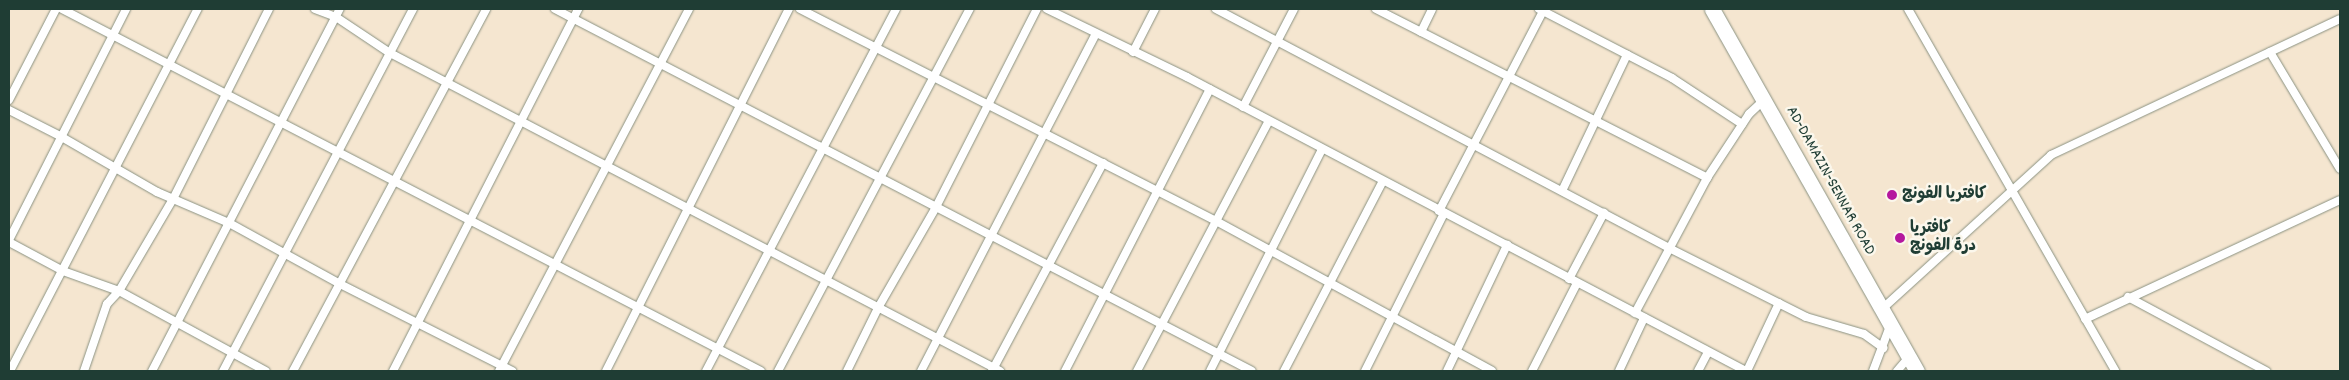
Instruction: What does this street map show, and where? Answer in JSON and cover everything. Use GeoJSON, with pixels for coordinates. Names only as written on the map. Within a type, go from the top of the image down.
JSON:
{"type":"FeatureCollection","features":[{"type":"Feature","properties":{"kind":"highway","name":"AD-DAMAZIN-SENNAR ROAD"},"geometry":{"type":"LineString","coordinates":[[1712,9],[1917,371]]}},
{"type":"Feature","properties":{"kind":"street"},"geometry":{"type":"LineString","coordinates":[[9,100],[56,9]]}},
{"type":"Feature","properties":{"kind":"street"},"geometry":{"type":"LineString","coordinates":[[62,9],[227,92],[394,182],[471,219],[761,371]]}},
{"type":"Feature","properties":{"kind":"street"},"geometry":{"type":"LineString","coordinates":[[126,9],[60,136],[9,241],[62,271],[119,291],[266,371]]}},
{"type":"Feature","properties":{"kind":"street"},"geometry":{"type":"LineString","coordinates":[[12,369],[198,9]]}},
{"type":"Feature","properties":{"kind":"street"},"geometry":{"type":"LineString","coordinates":[[84,371],[107,304],[119,291],[172,198],[270,9]]}},
{"type":"Feature","properties":{"kind":"street"},"geometry":{"type":"LineString","coordinates":[[315,9],[336,17],[390,53],[446,83],[996,370],[1048,265],[1103,163]]}},
{"type":"Feature","properties":{"kind":"street"},"geometry":{"type":"LineString","coordinates":[[152,371],[340,9]]}},
{"type":"Feature","properties":{"kind":"street"},"geometry":{"type":"LineString","coordinates":[[223,371],[413,9]]}},
{"type":"Feature","properties":{"kind":"street"},"geometry":{"type":"LineString","coordinates":[[293,371],[486,9]]}},
{"type":"Feature","properties":{"kind":"street"},"geometry":{"type":"LineString","coordinates":[[554,9],[1252,371]]}},
{"type":"Feature","properties":{"kind":"street"},"geometry":{"type":"LineString","coordinates":[[393,371],[578,9]]}},
{"type":"Feature","properties":{"kind":"street"},"geometry":{"type":"LineString","coordinates":[[501,369],[689,9]]}},
{"type":"Feature","properties":{"kind":"street"},"geometry":{"type":"LineString","coordinates":[[606,371],[690,210],[789,9]]}},
{"type":"Feature","properties":{"kind":"street"},"geometry":{"type":"LineString","coordinates":[[800,9],[874,48],[988,102],[1046,134],[1216,221],[1492,371]]}},
{"type":"Feature","properties":{"kind":"street"},"geometry":{"type":"LineString","coordinates":[[706,371],[896,9]]}},
{"type":"Feature","properties":{"kind":"street"},"geometry":{"type":"LineString","coordinates":[[778,371],[879,177],[970,9]]}},
{"type":"Feature","properties":{"kind":"street"},"geometry":{"type":"LineString","coordinates":[[847,371],[878,308],[936,207],[988,102],[1038,9]]}},
{"type":"Feature","properties":{"kind":"street"},"geometry":{"type":"LineString","coordinates":[[1047,9],[1210,89],[1747,371],[1779,303]]}},
{"type":"Feature","properties":{"kind":"street"},"geometry":{"type":"LineString","coordinates":[[1133,52],[1155,9]]}},
{"type":"Feature","properties":{"kind":"street"},"geometry":{"type":"LineString","coordinates":[[1216,9],[1671,249],[1806,316],[1864,334],[1883,348]]}},
{"type":"Feature","properties":{"kind":"street"},"geometry":{"type":"LineString","coordinates":[[1243,107],[1294,9]]}},
{"type":"Feature","properties":{"kind":"street"},"geometry":{"type":"LineString","coordinates":[[1376,9],[1707,178]]}},
{"type":"Feature","properties":{"kind":"street"},"geometry":{"type":"LineString","coordinates":[[1421,32],[1432,9]]}},
{"type":"Feature","properties":{"kind":"street"},"geometry":{"type":"LineString","coordinates":[[1364,371],[1392,317],[1473,144],[1542,9],[1672,78],[1742,124]]}},
{"type":"Feature","properties":{"kind":"street"},"geometry":{"type":"LineString","coordinates":[[1908,9],[2115,371]]}},
{"type":"Feature","properties":{"kind":"street"},"geometry":{"type":"LineString","coordinates":[[1882,309],[2051,155],[2340,20]]}},
{"type":"Feature","properties":{"kind":"street"},"geometry":{"type":"LineString","coordinates":[[921,371],[1046,134],[1096,34]]}},
{"type":"Feature","properties":{"kind":"street"},"geometry":{"type":"LineString","coordinates":[[2270,52],[2340,169]]}},
{"type":"Feature","properties":{"kind":"street"},"geometry":{"type":"LineString","coordinates":[[1562,191],[1627,55]]}},
{"type":"Feature","properties":{"kind":"street"},"geometry":{"type":"LineString","coordinates":[[1065,371],[1210,89]]}},
{"type":"Feature","properties":{"kind":"street"},"geometry":{"type":"LineString","coordinates":[[1635,313],[1671,249],[1707,178],[1742,124],[1764,100]]}},
{"type":"Feature","properties":{"kind":"street"},"geometry":{"type":"LineString","coordinates":[[9,110],[172,198],[229,223],[340,284],[418,322],[501,369],[512,371]]}},
{"type":"Feature","properties":{"kind":"street"},"geometry":{"type":"LineString","coordinates":[[1137,371],[1269,121]]}},
{"type":"Feature","properties":{"kind":"street"},"geometry":{"type":"LineString","coordinates":[[1210,371],[1322,149]]}},
{"type":"Feature","properties":{"kind":"street"},"geometry":{"type":"LineString","coordinates":[[1284,371],[1383,181]]}},
{"type":"Feature","properties":{"kind":"street"},"geometry":{"type":"LineString","coordinates":[[2085,319],[2128,297],[2340,200]]}},
{"type":"Feature","properties":{"kind":"street"},"geometry":{"type":"LineString","coordinates":[[1532,371],[1604,213]]}},
{"type":"Feature","properties":{"kind":"street"},"geometry":{"type":"LineString","coordinates":[[1447,371],[1507,245]]}},
{"type":"Feature","properties":{"kind":"street"},"geometry":{"type":"LineString","coordinates":[[2128,297],[2266,371]]}},
{"type":"Feature","properties":{"kind":"street"},"geometry":{"type":"LineString","coordinates":[[1618,371],[1644,318]]}},
{"type":"Feature","properties":{"kind":"street"},"geometry":{"type":"LineString","coordinates":[[1873,371],[1883,348],[1890,324]]}},
{"type":"Feature","properties":{"kind":"street"},"geometry":{"type":"LineString","coordinates":[[1698,371],[1708,352]]}},
{"type":"Feature","properties":{"kind":"street"},"geometry":{"type":"LineString","coordinates":[[1897,371],[1909,357]]}},
{"type":"Feature","properties":{"kind":"place","name":"كافتريا الفونج"},"geometry":{"type":"Point","coordinates":[1892,195]}},
{"type":"Feature","properties":{"kind":"place","name":"كافتريا درة الفونج"},"geometry":{"type":"Point","coordinates":[1900,238]}}]}
